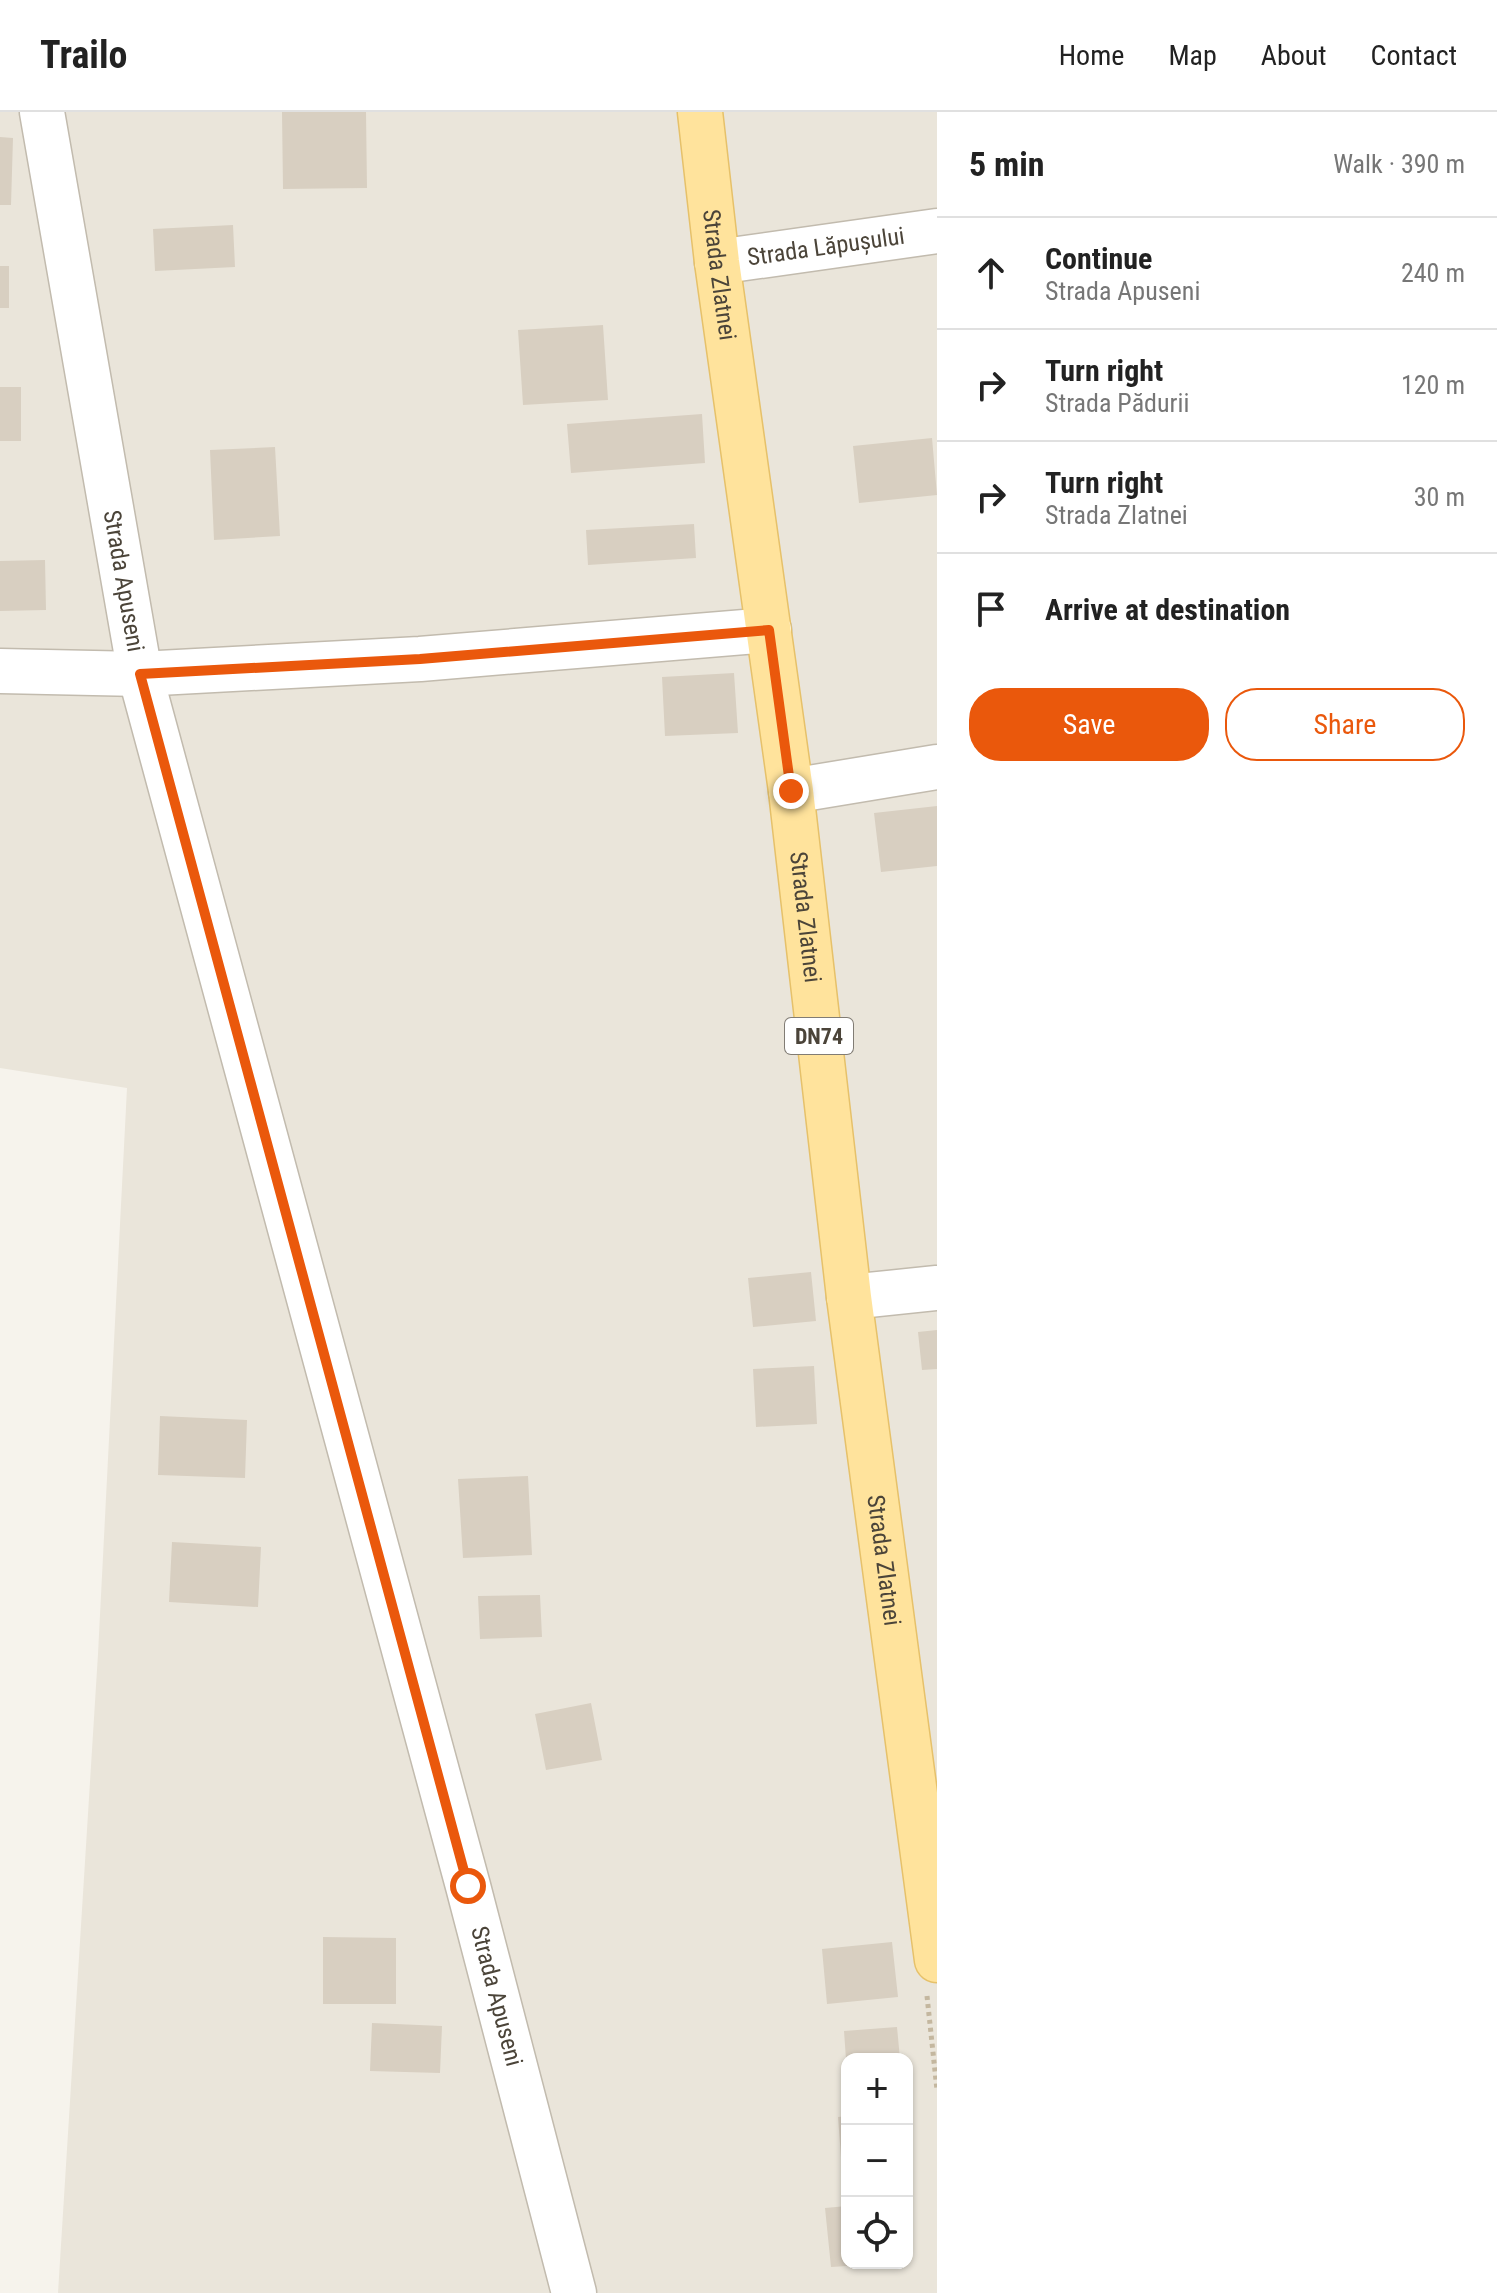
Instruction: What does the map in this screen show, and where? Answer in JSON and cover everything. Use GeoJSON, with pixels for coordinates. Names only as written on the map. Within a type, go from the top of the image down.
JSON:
{"type":"FeatureCollection","features":[{"type":"Feature","properties":{"kind":"main road","name":"Strada Zlatnei"},"geometry":{"type":"LineString","coordinates":[[700,112],[717,262],[791,791],[849,1297],[937,1960]]}},
{"type":"Feature","properties":{"kind":"street","name":"Strada Apuseni"},"geometry":{"type":"LineString","coordinates":[[42,112],[140,674],[468,1886],[574,2293]]}},
{"type":"Feature","properties":{"kind":"street","name":"Strada Lăpușului"},"geometry":{"type":"LineString","coordinates":[[717,262],[937,231]]}},
{"type":"Feature","properties":{"kind":"street"},"geometry":{"type":"LineString","coordinates":[[0,671],[140,674],[420,659],[769,630]]}},
{"type":"Feature","properties":{"kind":"street"},"geometry":{"type":"LineString","coordinates":[[791,791],[937,767]]}},
{"type":"Feature","properties":{"kind":"street"},"geometry":{"type":"LineString","coordinates":[[849,1297],[937,1288]]}},
{"type":"Feature","properties":{"kind":"shaded area"},"geometry":{"type":"Polygon","coordinates":[[[0,112],[937,112],[937,2293],[58,2293],[98,1654],[127,1088],[0,1068],[0,112]]]}},
{"type":"Feature","properties":{"kind":"building"},"geometry":{"type":"Polygon","coordinates":[[[282,112],[366,112],[367,188],[283,189],[282,112]]]}},
{"type":"Feature","properties":{"kind":"building"},"geometry":{"type":"Polygon","coordinates":[[[0,137],[13,138],[11,205],[0,205],[0,137]]]}},
{"type":"Feature","properties":{"kind":"building"},"geometry":{"type":"Polygon","coordinates":[[[233,225],[235,267],[155,271],[153,229],[233,225]]]}},
{"type":"Feature","properties":{"kind":"building"},"geometry":{"type":"Polygon","coordinates":[[[0,266],[9,266],[9,308],[0,308],[0,266]]]}},
{"type":"Feature","properties":{"kind":"building"},"geometry":{"type":"Polygon","coordinates":[[[603,325],[608,400],[523,405],[518,330],[603,325]]]}},
{"type":"Feature","properties":{"kind":"building"},"geometry":{"type":"Polygon","coordinates":[[[0,387],[21,387],[21,441],[0,441],[0,387]]]}},
{"type":"Feature","properties":{"kind":"building"},"geometry":{"type":"Polygon","coordinates":[[[702,414],[705,463],[571,473],[567,424],[702,414]]]}},
{"type":"Feature","properties":{"kind":"building"},"geometry":{"type":"Polygon","coordinates":[[[932,438],[937,495],[859,503],[853,446],[932,438]]]}},
{"type":"Feature","properties":{"kind":"building"},"geometry":{"type":"Polygon","coordinates":[[[275,447],[280,536],[214,540],[210,450],[275,447]]]}},
{"type":"Feature","properties":{"kind":"building"},"geometry":{"type":"Polygon","coordinates":[[[694,524],[696,558],[588,565],[586,530],[694,524]]]}},
{"type":"Feature","properties":{"kind":"building"},"geometry":{"type":"Polygon","coordinates":[[[45,560],[46,610],[0,611],[0,561],[45,560]]]}},
{"type":"Feature","properties":{"kind":"building"},"geometry":{"type":"Polygon","coordinates":[[[734,673],[738,733],[665,736],[662,677],[734,673]]]}},
{"type":"Feature","properties":{"kind":"building"},"geometry":{"type":"Polygon","coordinates":[[[937,806],[937,866],[881,872],[874,813],[937,806]]]}},
{"type":"Feature","properties":{"kind":"building"},"geometry":{"type":"Polygon","coordinates":[[[811,1272],[816,1321],[753,1327],[748,1278],[811,1272]]]}},
{"type":"Feature","properties":{"kind":"building"},"geometry":{"type":"Polygon","coordinates":[[[937,1330],[937,1369],[922,1370],[918,1332],[937,1330]]]}},
{"type":"Feature","properties":{"kind":"building"},"geometry":{"type":"Polygon","coordinates":[[[814,1366],[817,1424],[756,1427],[753,1369],[814,1366]]]}},
{"type":"Feature","properties":{"kind":"building"},"geometry":{"type":"Polygon","coordinates":[[[160,1416],[247,1420],[245,1478],[158,1475],[160,1416]]]}},
{"type":"Feature","properties":{"kind":"building"},"geometry":{"type":"Polygon","coordinates":[[[528,1476],[532,1555],[463,1558],[458,1479],[528,1476]]]}},
{"type":"Feature","properties":{"kind":"building"},"geometry":{"type":"Polygon","coordinates":[[[172,1542],[261,1547],[258,1607],[169,1602],[172,1542]]]}},
{"type":"Feature","properties":{"kind":"building"},"geometry":{"type":"Polygon","coordinates":[[[540,1595],[542,1637],[480,1639],[478,1596],[540,1595]]]}},
{"type":"Feature","properties":{"kind":"building"},"geometry":{"type":"Polygon","coordinates":[[[591,1703],[602,1760],[546,1770],[535,1714],[591,1703]]]}},
{"type":"Feature","properties":{"kind":"building"},"geometry":{"type":"Polygon","coordinates":[[[323,1937],[396,1938],[396,2004],[323,2004],[323,1937]]]}},
{"type":"Feature","properties":{"kind":"building"},"geometry":{"type":"Polygon","coordinates":[[[892,1942],[898,1997],[827,2004],[822,1949],[892,1942]]]}},
{"type":"Feature","properties":{"kind":"building"},"geometry":{"type":"Polygon","coordinates":[[[372,2023],[442,2026],[440,2073],[370,2071],[372,2023]]]}},
{"type":"Feature","properties":{"kind":"building"},"geometry":{"type":"Polygon","coordinates":[[[897,2027],[899,2053],[846,2053],[844,2031],[897,2027]]]}},
{"type":"Feature","properties":{"kind":"building"},"geometry":{"type":"Polygon","coordinates":[[[838,2117],[841,2117],[841,2157],[838,2117]]]}},
{"type":"Feature","properties":{"kind":"building"},"geometry":{"type":"Polygon","coordinates":[[[841,2207],[841,2266],[831,2267],[825,2208],[841,2207]]]}},
{"type":"Feature","properties":{"kind":"route"},"geometry":{"type":"LineString","coordinates":[[468,1886],[140,674],[420,659],[769,630],[791,791]]}}]}
